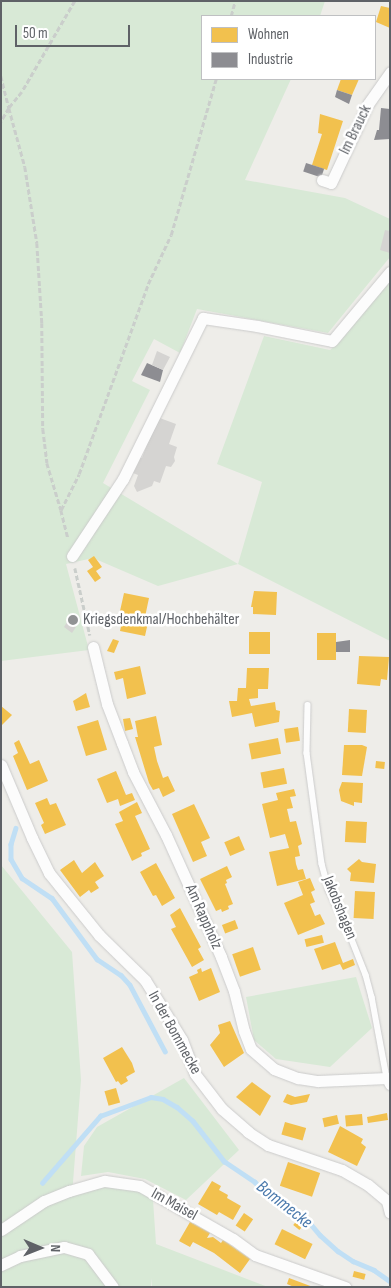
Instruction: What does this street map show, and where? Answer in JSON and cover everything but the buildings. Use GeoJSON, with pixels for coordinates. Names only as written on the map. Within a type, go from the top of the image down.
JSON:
{"type":"FeatureCollection","features":[{"type":"Feature","properties":{"kind":"street","name":"Im Brauck"},"geometry":{"type":"LineString","coordinates":[[322,180],[331,183],[368,104],[390,72]]}},
{"type":"Feature","properties":{"kind":"street"},"geometry":{"type":"LineString","coordinates":[[72,556],[123,479],[203,318],[257,326],[332,341],[390,272]]}},
{"type":"Feature","properties":{"kind":"street","name":"Am Rappholz"},"geometry":{"type":"LineString","coordinates":[[93,647],[107,704],[124,750],[133,772],[166,835],[221,957],[234,991],[244,1031],[251,1049],[274,1069],[298,1078],[318,1081],[388,1081]]}},
{"type":"Feature","properties":{"kind":"street","name":"In der Bommecke"},"geometry":{"type":"LineString","coordinates":[[1,765],[49,873],[99,935],[145,980],[182,1040],[195,1074],[222,1109],[248,1132],[268,1144],[342,1170],[368,1185],[388,1198],[390,1213]]}},
{"type":"Feature","properties":{"kind":"street","name":"Im Maisel"},"geometry":{"type":"LineString","coordinates":[[1,1230],[44,1201],[69,1191],[105,1181],[140,1186],[233,1239],[255,1255],[345,1287]]}},
{"type":"Feature","properties":{"kind":"street"},"geometry":{"type":"LineString","coordinates":[[1,1265],[20,1256],[64,1247],[88,1254],[113,1287]]}},
{"type":"Feature","properties":{"kind":"lane","name":"Jakobshagen"},"geometry":{"type":"LineString","coordinates":[[308,705],[307,753],[322,864],[329,890],[349,932],[366,975],[388,1081]]}},
{"type":"Feature","properties":{"kind":"path"},"geometry":{"type":"LineString","coordinates":[[1,122],[22,92],[75,1]]}},
{"type":"Feature","properties":{"kind":"path"},"geometry":{"type":"LineString","coordinates":[[231,15],[235,1]]}},
{"type":"Feature","properties":{"kind":"path"},"geometry":{"type":"LineString","coordinates":[[1,76],[25,167],[37,243],[42,323],[43,429],[47,463],[62,510],[93,647]]}},
{"type":"Feature","properties":{"kind":"path"},"geometry":{"type":"LineString","coordinates":[[62,510],[79,474],[148,284],[171,235],[216,80]]}},
{"type":"Feature","properties":{"kind":"green space"},"geometry":{"type":"Polygon","coordinates":[[[1,1],[325,1],[320,15],[201,15],[201,80],[291,80],[245,180],[345,198],[390,219],[390,257],[328,333],[197,309],[180,353],[154,339],[132,381],[150,390],[103,483],[238,564],[158,586],[93,558],[66,564],[89,650],[1,661],[1,1]]]}},
{"type":"Feature","properties":{"kind":"green space"},"geometry":{"type":"Polygon","coordinates":[[[390,280],[390,641],[238,564],[262,482],[217,464],[264,336],[330,350],[390,280]]]}},
{"type":"Feature","properties":{"kind":"green space"},"geometry":{"type":"Polygon","coordinates":[[[1,865],[72,952],[81,1080],[72,1195],[106,1187],[137,1190],[153,1200],[156,1244],[268,1287],[152,1287],[152,1278],[151,1287],[1,1287],[1,865]]]}},
{"type":"Feature","properties":{"kind":"green space"},"geometry":{"type":"Polygon","coordinates":[[[356,977],[372,1028],[330,1067],[276,1059],[254,1040],[246,997],[356,977]]]}},
{"type":"Feature","properties":{"kind":"green space"},"geometry":{"type":"Polygon","coordinates":[[[184,1078],[239,1150],[186,1200],[145,1179],[108,1172],[81,1176],[84,1146],[97,1127],[184,1078]]]}},
{"type":"Feature","properties":{"kind":"waterway","name":"Bommecke"},"geometry":{"type":"LineString","coordinates":[[16,828],[11,844],[11,859],[22,878],[52,898],[97,959],[121,975],[130,985],[165,1051]]}},
{"type":"Feature","properties":{"kind":"waterway","name":"Bommecke"},"geometry":{"type":"LineString","coordinates":[[42,1183],[100,1116],[151,1097],[163,1099],[177,1107],[193,1121],[224,1161],[255,1182],[273,1201],[293,1208],[304,1216],[320,1235],[338,1251],[353,1261],[374,1270],[390,1281]]}},
{"type":"Feature","properties":{"kind":"place","name":"Kriegsdenkmal/Hochbehälter"},"geometry":{"type":"Point","coordinates":[73,620]}}]}
